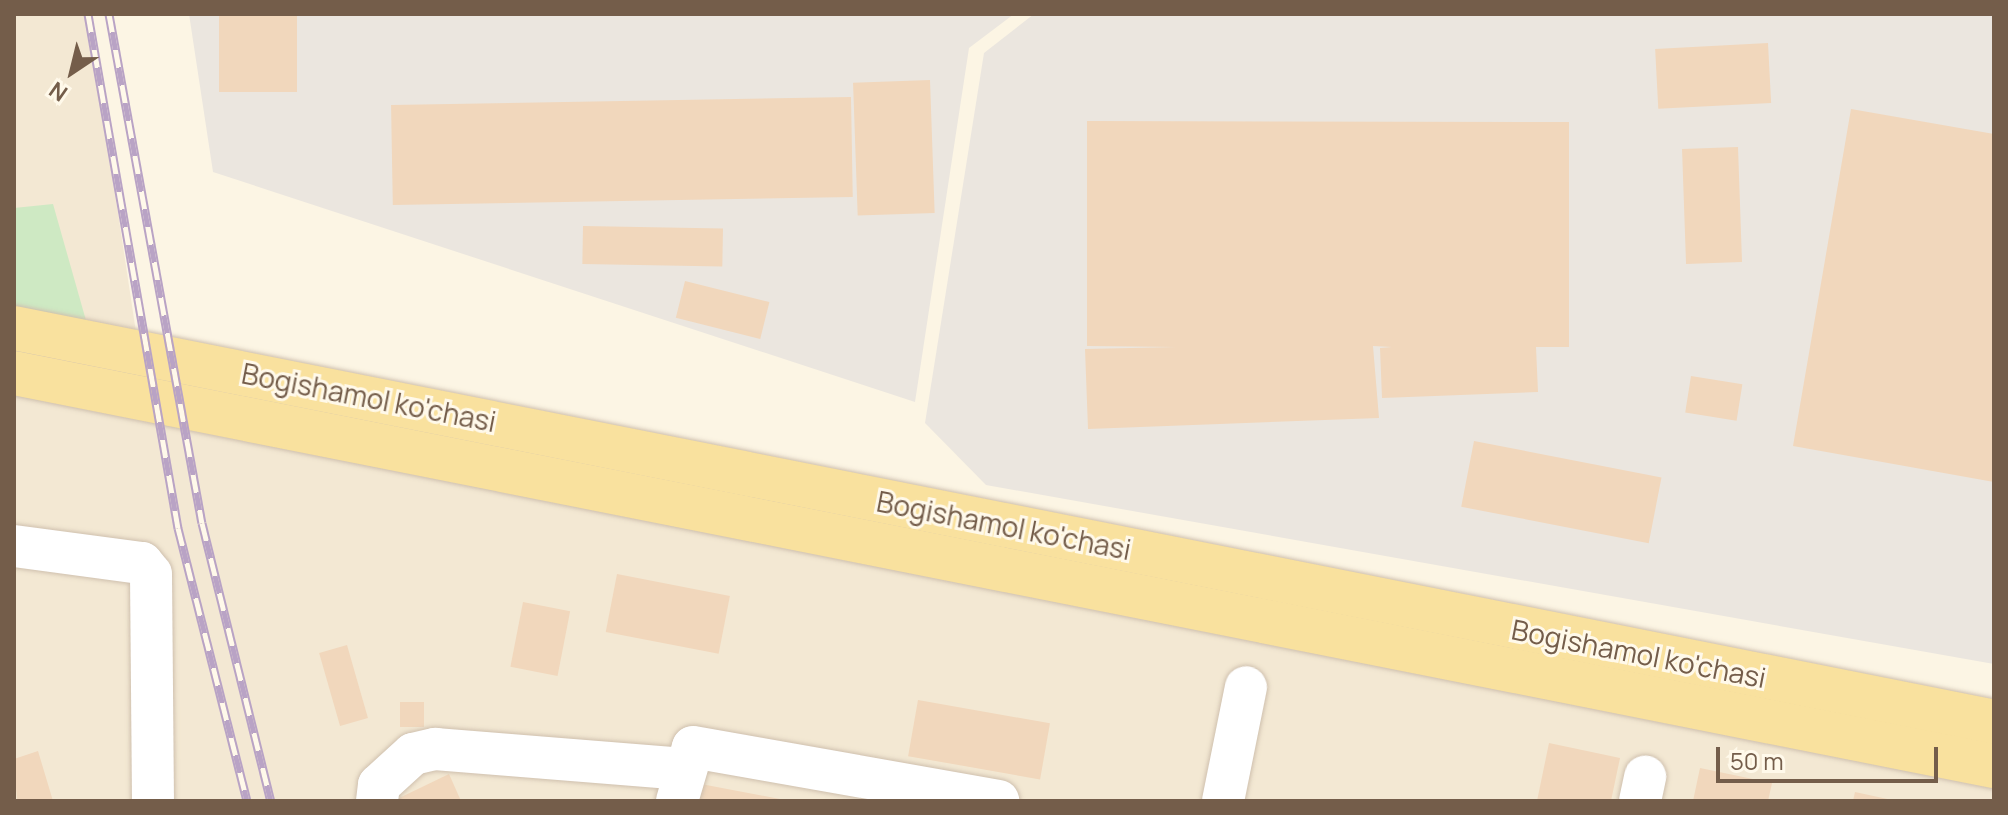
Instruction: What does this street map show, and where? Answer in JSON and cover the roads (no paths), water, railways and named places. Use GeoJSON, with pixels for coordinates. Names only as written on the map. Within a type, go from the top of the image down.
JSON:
{"type":"FeatureCollection","features":[{"type":"Feature","properties":{"kind":"main road","name":"Bogishamol ko'chasi"},"geometry":{"type":"LineString","coordinates":[[14,328],[1847,714],[1994,766]]}},
{"type":"Feature","properties":{"kind":"main road","name":"Bogishamol ko'chasi"},"geometry":{"type":"LineString","coordinates":[[14,373],[1847,714],[1994,722]]}},
{"type":"Feature","properties":{"kind":"street"},"geometry":{"type":"LineString","coordinates":[[14,546],[142,563],[151,574],[153,801]]}},
{"type":"Feature","properties":{"kind":"street"},"geometry":{"type":"LineString","coordinates":[[1223,801],[1246,687]]}},
{"type":"Feature","properties":{"kind":"street"},"geometry":{"type":"LineString","coordinates":[[377,801],[379,785],[413,754],[435,749],[680,785],[693,747],[998,801]]}},
{"type":"Feature","properties":{"kind":"railway"},"geometry":{"type":"LineString","coordinates":[[88,14],[178,528],[247,801]]}},
{"type":"Feature","properties":{"kind":"railway"},"geometry":{"type":"LineString","coordinates":[[109,14],[202,523],[271,801]]}}]}
